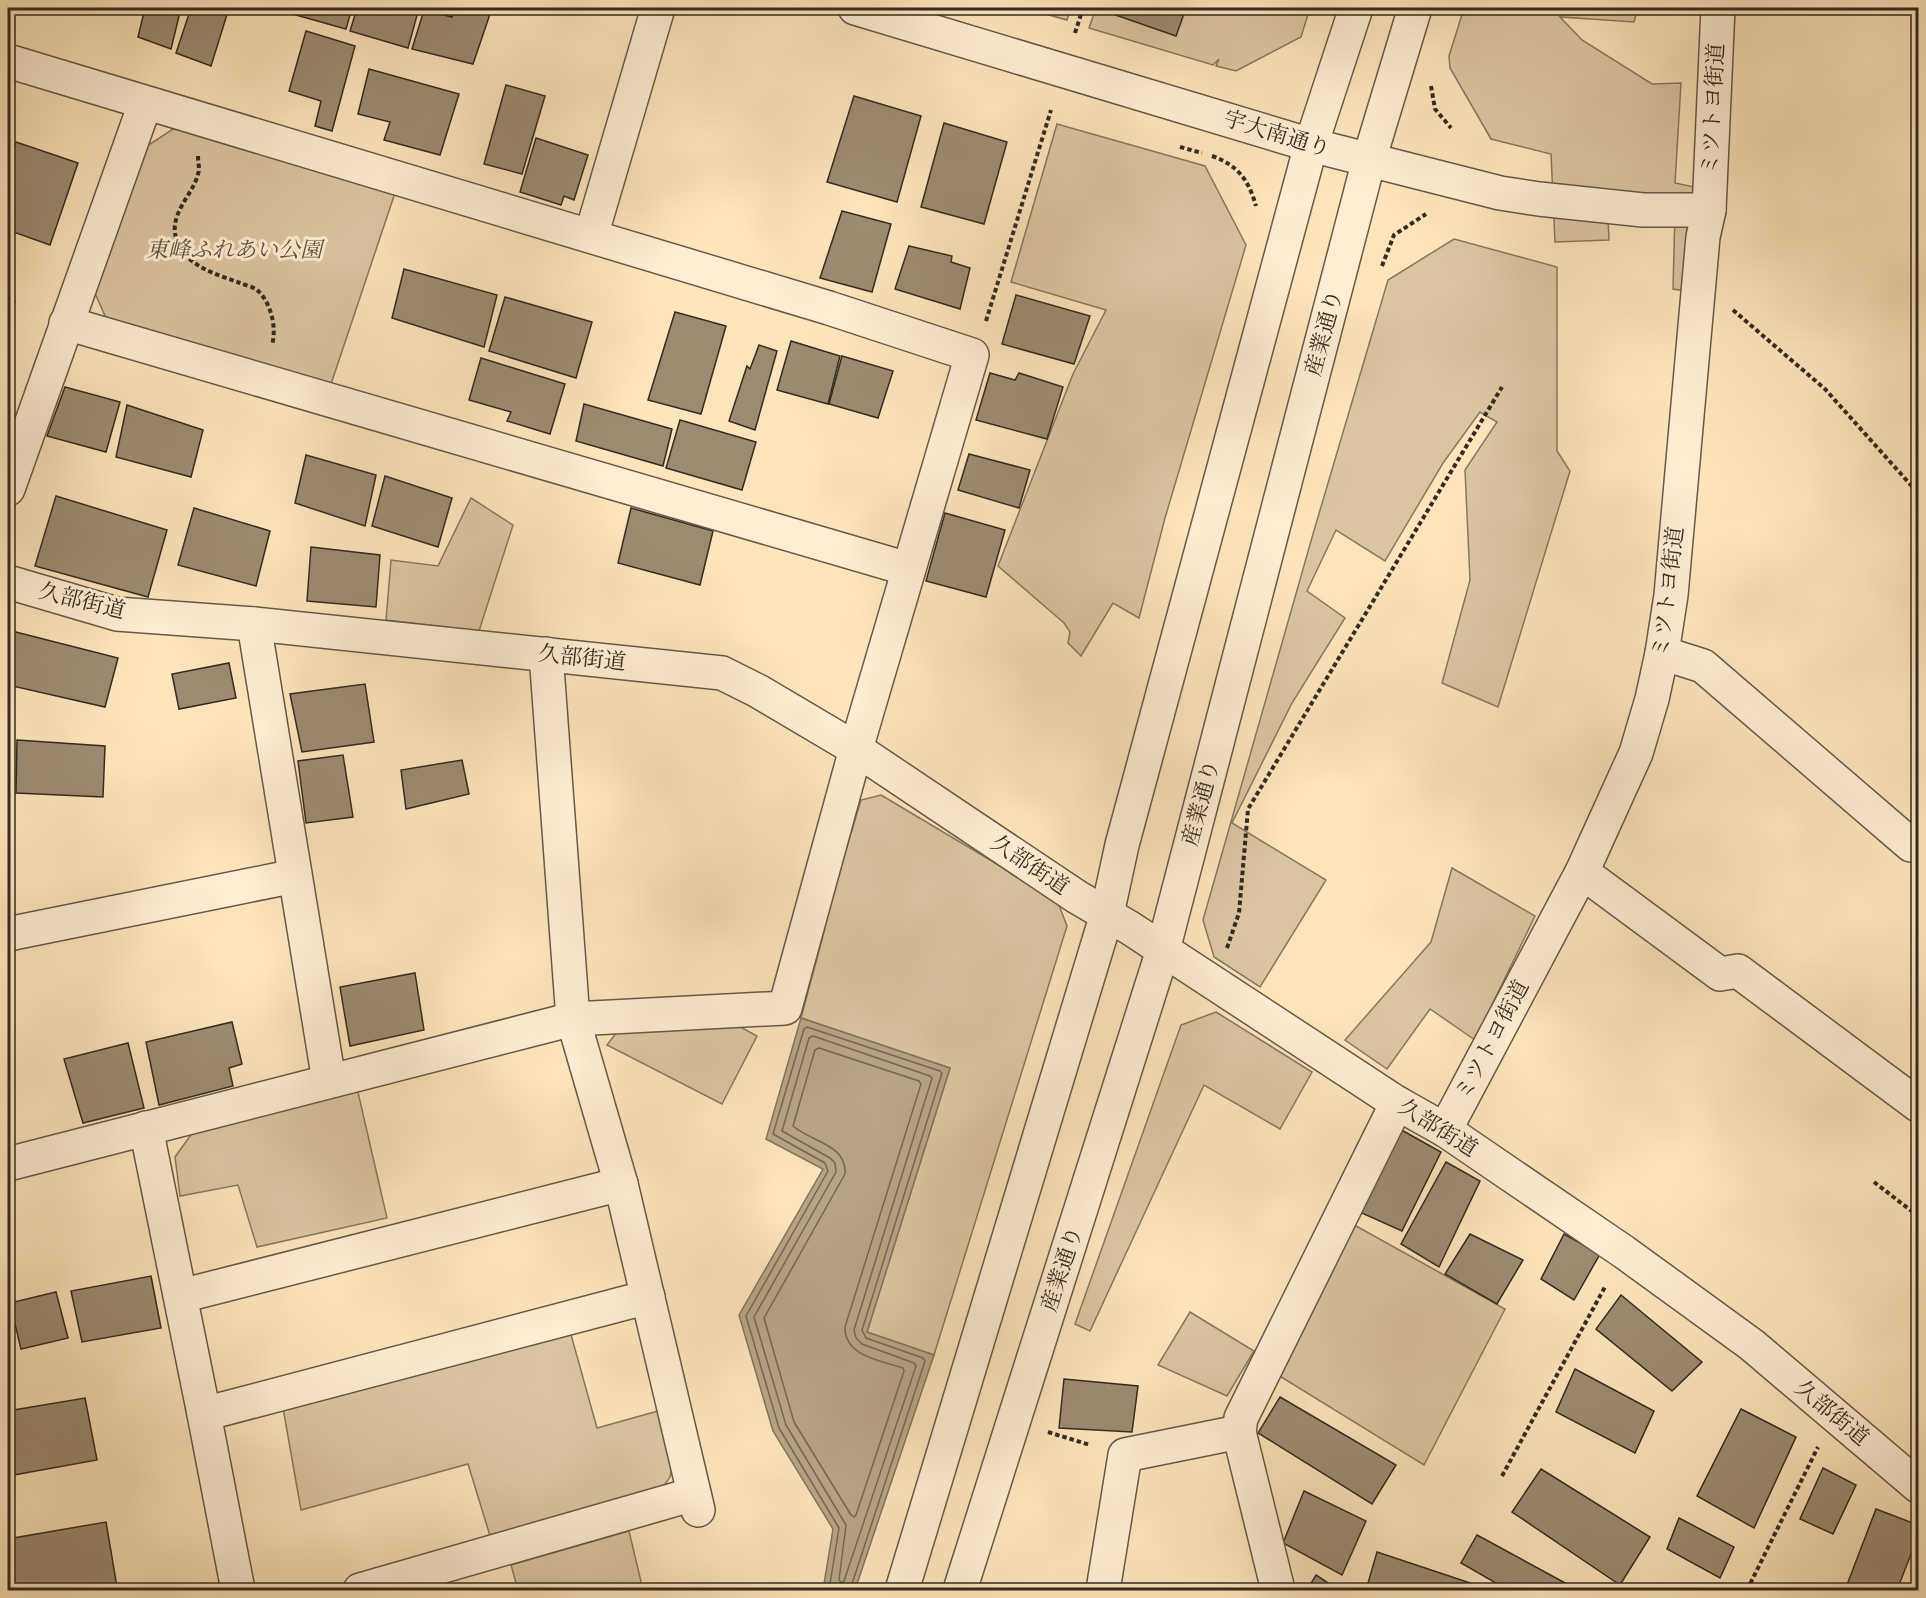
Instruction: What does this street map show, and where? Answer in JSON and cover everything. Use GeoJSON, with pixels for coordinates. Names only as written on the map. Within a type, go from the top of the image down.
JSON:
{"type":"FeatureCollection","features":[{"type":"Feature","properties":{"kind":"street"},"geometry":{"type":"LineString","coordinates":[[591,236],[658,8]]}},
{"type":"Feature","properties":{"kind":"street","name":"宇大南通り"},"geometry":{"type":"LineString","coordinates":[[855,8],[1311,145],[1500,193],[1539,200],[1642,210],[1709,210]]}},
{"type":"Feature","properties":{"kind":"street"},"geometry":{"type":"LineString","coordinates":[[902,1590],[1107,915],[1122,845],[1311,145],[1356,8]]}},
{"type":"Feature","properties":{"kind":"street","name":"産業通り"},"geometry":{"type":"LineString","coordinates":[[960,1590],[1163,950],[1369,160],[1415,8]]}},
{"type":"Feature","properties":{"kind":"street","name":"ミツトヨ街道"},"geometry":{"type":"LineString","coordinates":[[1445,1130],[1581,872],[1636,753],[1652,699],[1671,595],[1703,237],[1709,210],[1718,8]]}},
{"type":"Feature","properties":{"kind":"street"},"geometry":{"type":"LineString","coordinates":[[8,61],[829,308],[972,355],[856,749],[785,1008],[573,1019],[8,1164]]}},
{"type":"Feature","properties":{"kind":"street"},"geometry":{"type":"LineString","coordinates":[[8,489],[145,104]]}},
{"type":"Feature","properties":{"kind":"street"},"geometry":{"type":"LineString","coordinates":[[66,323],[908,569]]}},
{"type":"Feature","properties":{"kind":"street","name":"久部街道"},"geometry":{"type":"LineString","coordinates":[[8,582],[117,614],[254,624],[722,673],[856,749],[1077,897],[1215,983],[1398,1103],[1445,1130],[1624,1252],[1752,1345],[1918,1486]]}},
{"type":"Feature","properties":{"kind":"street"},"geometry":{"type":"LineString","coordinates":[[254,624],[329,1081]]}},
{"type":"Feature","properties":{"kind":"street"},"geometry":{"type":"LineString","coordinates":[[1662,653],[1703,666],[1911,845]]}},
{"type":"Feature","properties":{"kind":"street"},"geometry":{"type":"LineString","coordinates":[[360,1590],[696,1502],[621,1184],[573,1019],[546,654]]}},
{"type":"Feature","properties":{"kind":"street"},"geometry":{"type":"LineString","coordinates":[[1581,872],[1720,974],[1738,971],[1918,1105]]}},
{"type":"Feature","properties":{"kind":"street"},"geometry":{"type":"LineString","coordinates":[[8,934],[295,876]]}},
{"type":"Feature","properties":{"kind":"street"},"geometry":{"type":"LineString","coordinates":[[1278,1590],[1239,1432],[1241,1418],[1398,1103]]}},
{"type":"Feature","properties":{"kind":"street"},"geometry":{"type":"LineString","coordinates":[[146,1128],[238,1590]]}},
{"type":"Feature","properties":{"kind":"street"},"geometry":{"type":"LineString","coordinates":[[181,1296],[621,1184]]}},
{"type":"Feature","properties":{"kind":"street"},"geometry":{"type":"LineString","coordinates":[[204,1414],[648,1297]]}},
{"type":"Feature","properties":{"kind":"street"},"geometry":{"type":"LineString","coordinates":[[1103,1590],[1125,1455],[1239,1432]]}},
{"type":"Feature","properties":{"kind":"path"},"geometry":{"type":"LineString","coordinates":[[1075,33],[1083,8]]}},
{"type":"Feature","properties":{"kind":"path"},"geometry":{"type":"LineString","coordinates":[[1432,78],[1431,88],[1435,109],[1451,128]]}},
{"type":"Feature","properties":{"kind":"path"},"geometry":{"type":"LineString","coordinates":[[972,355],[986,322],[1051,111]]}},
{"type":"Feature","properties":{"kind":"path"},"geometry":{"type":"LineString","coordinates":[[201,147],[197,158],[199,174],[183,201],[175,223],[176,238],[188,260],[257,290],[271,311],[275,333],[262,380]]}},
{"type":"Feature","properties":{"kind":"path"},"geometry":{"type":"LineString","coordinates":[[1698,298],[1718,303],[1737,312],[1825,389],[1918,493]]}},
{"type":"Feature","properties":{"kind":"path"},"geometry":{"type":"LineString","coordinates":[[1215,983],[1239,913],[1248,809],[1502,387]]}},
{"type":"Feature","properties":{"kind":"path"},"geometry":{"type":"LineString","coordinates":[[1874,1182],[1918,1216]]}},
{"type":"Feature","properties":{"kind":"path"},"geometry":{"type":"LineString","coordinates":[[1502,1476],[1624,1252]]}},
{"type":"Feature","properties":{"kind":"path"},"geometry":{"type":"LineString","coordinates":[[1747,1590],[1834,1414]]}},
{"type":"Feature","properties":{"kind":"path"},"geometry":{"type":"LineString","coordinates":[[1046,1432],[1125,1455]]}},
{"type":"Feature","properties":{"kind":"green space"},"geometry":{"type":"Polygon","coordinates":[[[1024,8],[1071,8],[1067,20],[1024,8]]]}},
{"type":"Feature","properties":{"kind":"green space"},"geometry":{"type":"Polygon","coordinates":[[[1096,8],[1310,8],[1301,37],[1236,71],[1216,66],[1219,59],[1213,65],[1089,28],[1096,8]]]}},
{"type":"Feature","properties":{"kind":"green space"},"geometry":{"type":"Polygon","coordinates":[[[1464,8],[1638,8],[1634,22],[1560,17],[1582,40],[1652,84],[1681,83],[1675,183],[1718,192],[1713,295],[1673,289],[1675,211],[1607,194],[1609,240],[1555,242],[1551,154],[1491,139],[1450,68],[1449,56],[1464,8]]]}},
{"type":"Feature","properties":{"kind":"green space"},"geometry":{"type":"Polygon","coordinates":[[[1057,124],[1205,166],[1246,245],[1165,518],[1139,618],[1113,603],[1081,656],[1068,643],[1070,632],[1064,623],[998,566],[1073,374],[1106,310],[1011,282],[1057,124]]]}},
{"type":"Feature","properties":{"kind":"green space","name":"東峰ふれあい公園"},"geometry":{"type":"Polygon","coordinates":[[[176,127],[395,193],[331,384],[106,318],[94,291],[147,146],[176,127]]]}},
{"type":"Feature","properties":{"kind":"green space"},"geometry":{"type":"Polygon","coordinates":[[[1454,239],[1557,267],[1557,451],[1570,471],[1498,707],[1442,683],[1470,580],[1465,470],[1497,422],[1480,412],[1443,463],[1385,561],[1336,530],[1307,591],[1345,618],[1292,703],[1232,823],[1326,880],[1260,987],[1214,957],[1203,920],[1388,280],[1454,239]]]}},
{"type":"Feature","properties":{"kind":"green space"},"geometry":{"type":"Polygon","coordinates":[[[471,498],[513,525],[479,631],[386,620],[391,560],[438,566],[471,498]]]}},
{"type":"Feature","properties":{"kind":"green space"},"geometry":{"type":"Polygon","coordinates":[[[881,795],[1057,900],[1067,926],[934,1355],[867,1332],[950,1068],[801,1018],[825,928],[819,939],[861,800],[881,795]]]}},
{"type":"Feature","properties":{"kind":"green space"},"geometry":{"type":"Polygon","coordinates":[[[1452,868],[1535,916],[1475,1040],[1430,1009],[1387,1069],[1345,1040],[1431,942],[1452,868]]]}},
{"type":"Feature","properties":{"kind":"green space"},"geometry":{"type":"Polygon","coordinates":[[[1216,1012],[1312,1072],[1280,1129],[1204,1085],[1090,1331],[1075,1324],[1181,1025],[1216,1012]]]}},
{"type":"Feature","properties":{"kind":"green space"},"geometry":{"type":"Polygon","coordinates":[[[726,1019],[757,1036],[722,1104],[607,1045],[620,1028],[726,1019]]]}},
{"type":"Feature","properties":{"kind":"green space"},"geometry":{"type":"Polygon","coordinates":[[[357,1088],[387,1218],[257,1247],[238,1185],[180,1196],[175,1157],[193,1132],[357,1088]]]}},
{"type":"Feature","properties":{"kind":"green space"},"geometry":{"type":"Polygon","coordinates":[[[1349,1222],[1505,1309],[1424,1465],[1273,1372],[1349,1222]]]}},
{"type":"Feature","properties":{"kind":"green space"},"geometry":{"type":"Polygon","coordinates":[[[1190,1312],[1254,1351],[1227,1396],[1158,1365],[1190,1312]]]}},
{"type":"Feature","properties":{"kind":"green space"},"geometry":{"type":"Polygon","coordinates":[[[570,1331],[597,1428],[658,1411],[672,1467],[670,1477],[661,1490],[491,1539],[468,1464],[301,1510],[283,1408],[570,1331]]]}},
{"type":"Feature","properties":{"kind":"green space"},"geometry":{"type":"Polygon","coordinates":[[[629,1531],[643,1590],[518,1590],[511,1565],[629,1531]]]}},
{"type":"Feature","properties":{"kind":"water"},"geometry":{"type":"Polygon","coordinates":[[[801,1018],[950,1068],[867,1332],[934,1355],[855,1590],[823,1590],[833,1529],[773,1431],[739,1315],[823,1169],[766,1139],[801,1018]]]}},
{"type":"Feature","properties":{"kind":"building"},"geometry":{"type":"Polygon","coordinates":[[[145,8],[181,8],[171,49],[138,37],[145,8]]]}},
{"type":"Feature","properties":{"kind":"building"},"geometry":{"type":"Polygon","coordinates":[[[191,8],[229,8],[211,66],[176,53],[191,8]]]}},
{"type":"Feature","properties":{"kind":"building"},"geometry":{"type":"Polygon","coordinates":[[[271,8],[352,8],[346,29],[271,8]]]}},
{"type":"Feature","properties":{"kind":"building"},"geometry":{"type":"Polygon","coordinates":[[[357,8],[419,8],[408,48],[350,31],[357,8]]]}},
{"type":"Feature","properties":{"kind":"building"},"geometry":{"type":"Polygon","coordinates":[[[455,8],[492,8],[473,64],[412,49],[424,10],[452,17],[455,8]]]}},
{"type":"Feature","properties":{"kind":"building"},"geometry":{"type":"Polygon","coordinates":[[[1112,8],[1186,8],[1176,36],[1110,13],[1112,8]]]}},
{"type":"Feature","properties":{"kind":"building"},"geometry":{"type":"Polygon","coordinates":[[[306,31],[355,46],[332,131],[315,126],[321,101],[289,91],[306,31]]]}},
{"type":"Feature","properties":{"kind":"building"},"geometry":{"type":"Polygon","coordinates":[[[369,69],[459,94],[440,155],[384,140],[390,122],[358,114],[369,69]]]}},
{"type":"Feature","properties":{"kind":"building"},"geometry":{"type":"Polygon","coordinates":[[[506,85],[545,96],[522,174],[484,164],[506,85]]]}},
{"type":"Feature","properties":{"kind":"building"},"geometry":{"type":"Polygon","coordinates":[[[854,96],[921,116],[897,202],[827,182],[854,96]]]}},
{"type":"Feature","properties":{"kind":"building"},"geometry":{"type":"Polygon","coordinates":[[[944,123],[1007,142],[984,224],[921,207],[944,123]]]}},
{"type":"Feature","properties":{"kind":"building"},"geometry":{"type":"Polygon","coordinates":[[[536,138],[588,155],[574,200],[564,196],[561,205],[520,192],[536,138]]]}},
{"type":"Feature","properties":{"kind":"building"},"geometry":{"type":"Polygon","coordinates":[[[16,142],[78,163],[50,245],[8,230],[8,167],[16,142]]]}},
{"type":"Feature","properties":{"kind":"building"},"geometry":{"type":"Polygon","coordinates":[[[842,211],[891,224],[872,292],[820,278],[842,211]]]}},
{"type":"Feature","properties":{"kind":"building"},"geometry":{"type":"Polygon","coordinates":[[[909,246],[952,256],[951,262],[970,268],[960,309],[895,289],[909,246]]]}},
{"type":"Feature","properties":{"kind":"building"},"geometry":{"type":"Polygon","coordinates":[[[404,269],[497,295],[484,347],[392,318],[404,269]]]}},
{"type":"Feature","properties":{"kind":"building"},"geometry":{"type":"Polygon","coordinates":[[[1016,295],[1090,316],[1074,364],[1002,344],[1016,295]]]}},
{"type":"Feature","properties":{"kind":"building"},"geometry":{"type":"Polygon","coordinates":[[[505,297],[592,322],[576,378],[489,351],[505,297]]]}},
{"type":"Feature","properties":{"kind":"building"},"geometry":{"type":"Polygon","coordinates":[[[8,299],[15,301],[8,322],[8,299]]]}},
{"type":"Feature","properties":{"kind":"building"},"geometry":{"type":"Polygon","coordinates":[[[675,312],[726,326],[701,414],[648,400],[675,312]]]}},
{"type":"Feature","properties":{"kind":"building"},"geometry":{"type":"Polygon","coordinates":[[[791,341],[840,356],[828,404],[777,390],[791,341]]]}},
{"type":"Feature","properties":{"kind":"building"},"geometry":{"type":"Polygon","coordinates":[[[759,345],[777,351],[755,430],[729,421],[747,366],[750,369],[759,345]]]}},
{"type":"Feature","properties":{"kind":"building"},"geometry":{"type":"Polygon","coordinates":[[[842,356],[893,371],[878,418],[829,404],[842,356]]]}},
{"type":"Feature","properties":{"kind":"building"},"geometry":{"type":"Polygon","coordinates":[[[481,358],[565,384],[550,434],[507,421],[511,412],[469,400],[481,358]]]}},
{"type":"Feature","properties":{"kind":"building"},"geometry":{"type":"Polygon","coordinates":[[[990,373],[1015,380],[1019,373],[1063,387],[1047,439],[976,420],[990,373]]]}},
{"type":"Feature","properties":{"kind":"building"},"geometry":{"type":"Polygon","coordinates":[[[65,387],[120,402],[106,452],[47,436],[65,387]]]}},
{"type":"Feature","properties":{"kind":"building"},"geometry":{"type":"Polygon","coordinates":[[[584,404],[672,429],[663,466],[576,441],[584,404]]]}},
{"type":"Feature","properties":{"kind":"building"},"geometry":{"type":"Polygon","coordinates":[[[127,405],[203,430],[191,477],[116,457],[127,405]]]}},
{"type":"Feature","properties":{"kind":"building"},"geometry":{"type":"Polygon","coordinates":[[[680,420],[756,442],[742,490],[666,468],[680,420]]]}},
{"type":"Feature","properties":{"kind":"building"},"geometry":{"type":"Polygon","coordinates":[[[969,454],[1030,470],[1019,508],[958,490],[969,454]]]}},
{"type":"Feature","properties":{"kind":"building"},"geometry":{"type":"Polygon","coordinates":[[[306,455],[376,475],[365,526],[295,503],[306,455]]]}},
{"type":"Feature","properties":{"kind":"building"},"geometry":{"type":"Polygon","coordinates":[[[385,476],[452,498],[438,547],[372,526],[385,476]]]}},
{"type":"Feature","properties":{"kind":"building"},"geometry":{"type":"Polygon","coordinates":[[[56,496],[167,530],[148,597],[35,566],[56,496]]]}},
{"type":"Feature","properties":{"kind":"building"},"geometry":{"type":"Polygon","coordinates":[[[194,508],[270,531],[256,586],[178,565],[194,508]]]}},
{"type":"Feature","properties":{"kind":"building"},"geometry":{"type":"Polygon","coordinates":[[[631,508],[713,531],[700,585],[618,563],[631,508]]]}},
{"type":"Feature","properties":{"kind":"building"},"geometry":{"type":"Polygon","coordinates":[[[945,513],[1005,530],[986,597],[926,581],[945,513]]]}},
{"type":"Feature","properties":{"kind":"building"},"geometry":{"type":"Polygon","coordinates":[[[311,547],[380,555],[376,607],[307,601],[311,547]]]}},
{"type":"Feature","properties":{"kind":"building"},"geometry":{"type":"Polygon","coordinates":[[[8,630],[118,658],[105,707],[8,685],[8,630]]]}},
{"type":"Feature","properties":{"kind":"building"},"geometry":{"type":"Polygon","coordinates":[[[229,663],[236,698],[179,709],[172,674],[229,663]]]}},
{"type":"Feature","properties":{"kind":"building"},"geometry":{"type":"Polygon","coordinates":[[[365,684],[374,742],[302,752],[290,694],[365,684]]]}},
{"type":"Feature","properties":{"kind":"building"},"geometry":{"type":"Polygon","coordinates":[[[17,740],[105,746],[103,797],[16,793],[17,740]]]}},
{"type":"Feature","properties":{"kind":"building"},"geometry":{"type":"Polygon","coordinates":[[[8,741],[13,741],[11,793],[8,793],[8,741]]]}},
{"type":"Feature","properties":{"kind":"building"},"geometry":{"type":"Polygon","coordinates":[[[343,755],[353,817],[306,823],[298,761],[343,755]]]}},
{"type":"Feature","properties":{"kind":"building"},"geometry":{"type":"Polygon","coordinates":[[[462,760],[469,794],[406,809],[401,770],[462,760]]]}},
{"type":"Feature","properties":{"kind":"building"},"geometry":{"type":"Polygon","coordinates":[[[415,973],[424,1030],[350,1046],[340,987],[415,973]]]}},
{"type":"Feature","properties":{"kind":"building"},"geometry":{"type":"Polygon","coordinates":[[[232,1022],[242,1064],[229,1068],[233,1086],[159,1105],[146,1042],[232,1022]]]}},
{"type":"Feature","properties":{"kind":"building"},"geometry":{"type":"Polygon","coordinates":[[[128,1043],[144,1108],[83,1123],[64,1059],[128,1043]]]}},
{"type":"Feature","properties":{"kind":"building"},"geometry":{"type":"Polygon","coordinates":[[[1398,1128],[1441,1152],[1402,1231],[1355,1210],[1398,1128]]]}},
{"type":"Feature","properties":{"kind":"building"},"geometry":{"type":"Polygon","coordinates":[[[1446,1162],[1480,1181],[1439,1267],[1401,1244],[1446,1162]]]}},
{"type":"Feature","properties":{"kind":"building"},"geometry":{"type":"Polygon","coordinates":[[[1470,1234],[1523,1260],[1497,1304],[1445,1274],[1470,1234]]]}},
{"type":"Feature","properties":{"kind":"building"},"geometry":{"type":"Polygon","coordinates":[[[1564,1234],[1600,1254],[1574,1300],[1541,1279],[1564,1234]]]}},
{"type":"Feature","properties":{"kind":"building"},"geometry":{"type":"Polygon","coordinates":[[[151,1276],[161,1328],[82,1342],[71,1291],[151,1276]]]}},
{"type":"Feature","properties":{"kind":"building"},"geometry":{"type":"Polygon","coordinates":[[[56,1292],[68,1338],[21,1349],[10,1303],[56,1292]]]}},
{"type":"Feature","properties":{"kind":"building"},"geometry":{"type":"Polygon","coordinates":[[[1621,1295],[1702,1362],[1672,1391],[1596,1329],[1621,1295]]]}},
{"type":"Feature","properties":{"kind":"building"},"geometry":{"type":"Polygon","coordinates":[[[1575,1369],[1654,1411],[1635,1453],[1556,1412],[1575,1369]]]}},
{"type":"Feature","properties":{"kind":"building"},"geometry":{"type":"Polygon","coordinates":[[[1064,1379],[1138,1386],[1132,1432],[1059,1428],[1064,1379]]]}},
{"type":"Feature","properties":{"kind":"building"},"geometry":{"type":"Polygon","coordinates":[[[1280,1397],[1396,1465],[1372,1504],[1258,1433],[1280,1397]]]}},
{"type":"Feature","properties":{"kind":"building"},"geometry":{"type":"Polygon","coordinates":[[[85,1398],[97,1460],[8,1476],[8,1411],[85,1398]]]}},
{"type":"Feature","properties":{"kind":"building"},"geometry":{"type":"Polygon","coordinates":[[[1741,1409],[1796,1437],[1754,1528],[1697,1496],[1741,1409]]]}},
{"type":"Feature","properties":{"kind":"building"},"geometry":{"type":"Polygon","coordinates":[[[1823,1468],[1856,1485],[1833,1534],[1800,1519],[1823,1468]]]}},
{"type":"Feature","properties":{"kind":"building"},"geometry":{"type":"Polygon","coordinates":[[[1541,1469],[1650,1537],[1620,1585],[1512,1512],[1541,1469]]]}},
{"type":"Feature","properties":{"kind":"building"},"geometry":{"type":"Polygon","coordinates":[[[1304,1491],[1366,1521],[1342,1575],[1283,1543],[1304,1491]]]}},
{"type":"Feature","properties":{"kind":"building"},"geometry":{"type":"Polygon","coordinates":[[[1876,1509],[1918,1525],[1918,1536],[1897,1590],[1845,1590],[1876,1509]]]}},
{"type":"Feature","properties":{"kind":"building"},"geometry":{"type":"Polygon","coordinates":[[[1679,1518],[1734,1547],[1720,1578],[1667,1549],[1679,1518]]]}},
{"type":"Feature","properties":{"kind":"building"},"geometry":{"type":"Polygon","coordinates":[[[106,1522],[117,1587],[99,1590],[12,1590],[8,1565],[8,1539],[106,1522]]]}},
{"type":"Feature","properties":{"kind":"building"},"geometry":{"type":"Polygon","coordinates":[[[1477,1535],[1578,1590],[1508,1590],[1461,1563],[1477,1535]]]}},
{"type":"Feature","properties":{"kind":"building"},"geometry":{"type":"Polygon","coordinates":[[[1377,1552],[1473,1584],[1469,1590],[1366,1590],[1377,1552]]]}},
{"type":"Feature","properties":{"kind":"building"},"geometry":{"type":"Polygon","coordinates":[[[1316,1575],[1339,1590],[1307,1590],[1316,1575]]]}}]}
